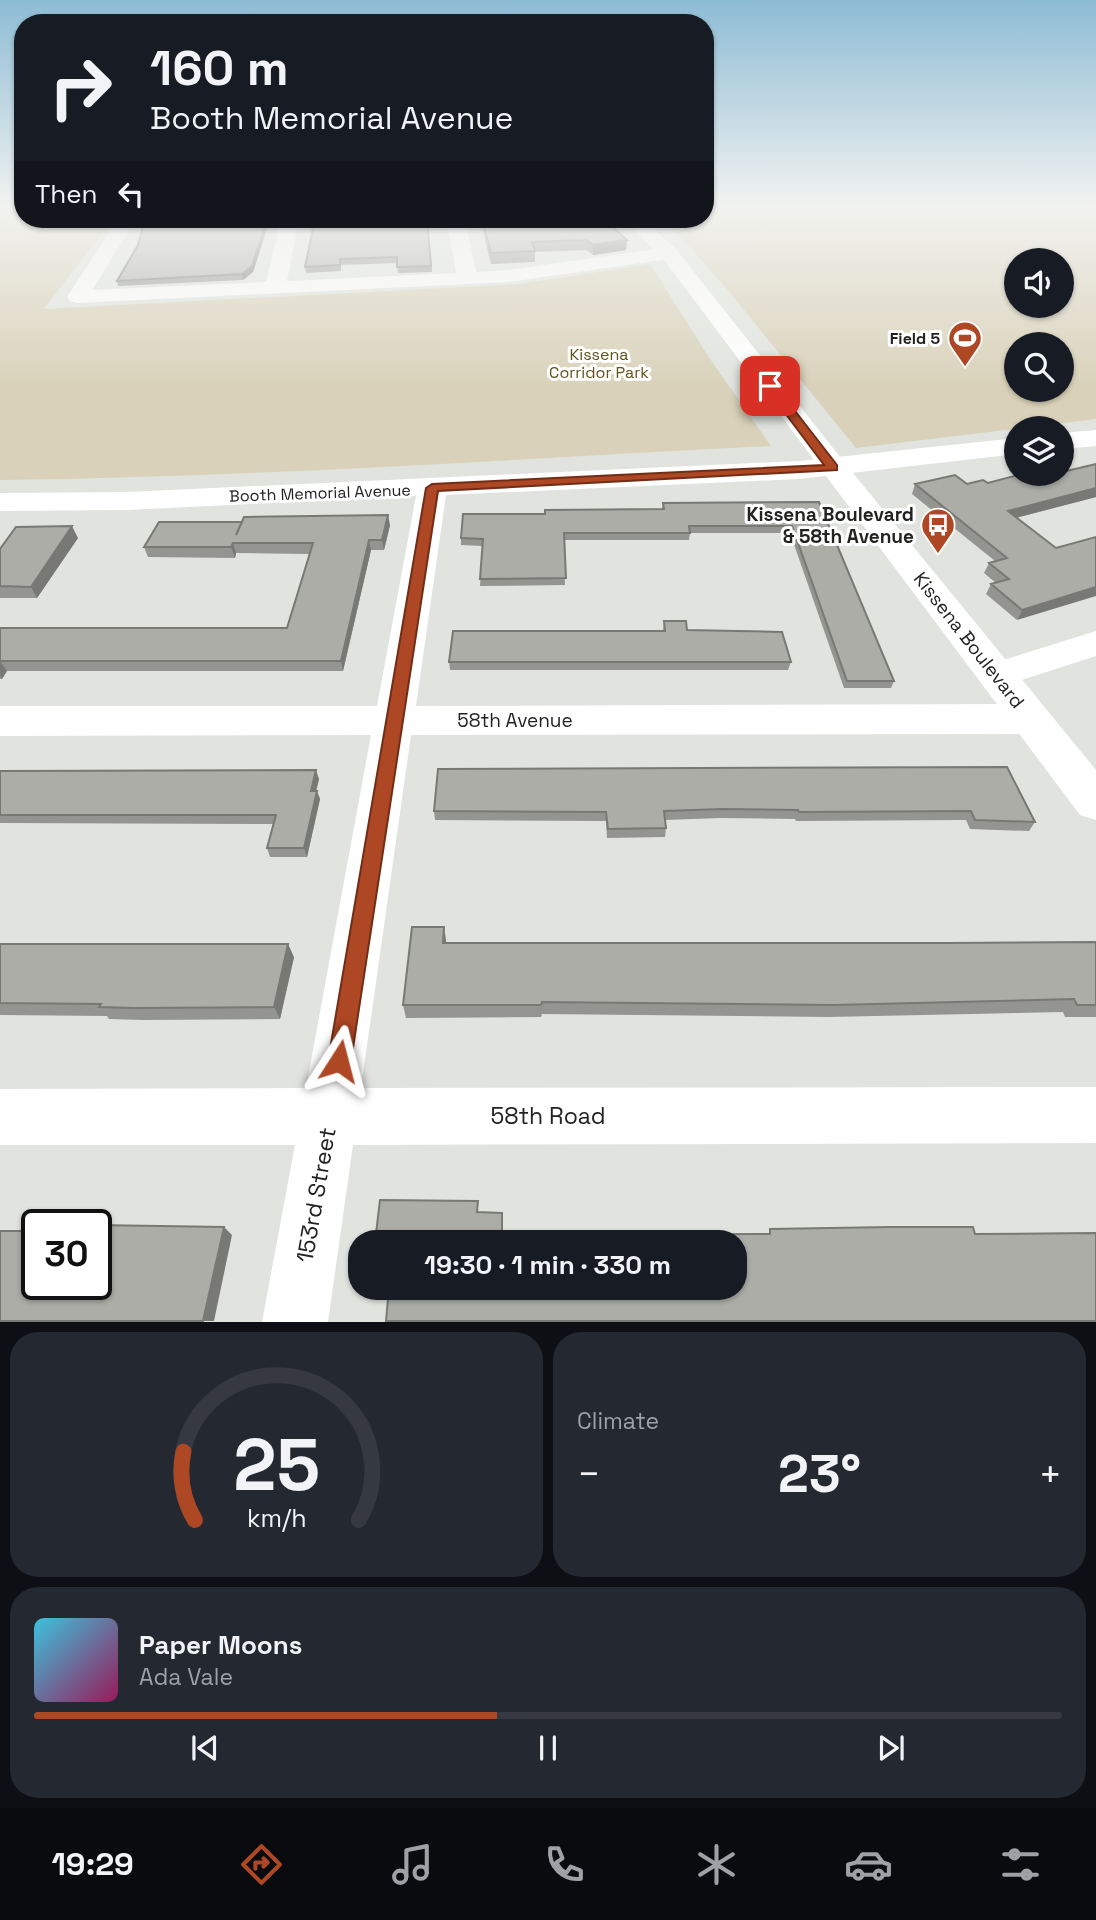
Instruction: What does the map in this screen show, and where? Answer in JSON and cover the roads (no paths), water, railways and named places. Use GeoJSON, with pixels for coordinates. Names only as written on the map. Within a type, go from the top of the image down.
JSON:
{"type":"FeatureCollection","features":[{"type":"Feature","properties":{"kind":"main road","name":"Kissena Boulevard"},"geometry":{"type":"LineString","coordinates":[[679,267],[832,468],[1096,802]]}},
{"type":"Feature","properties":{"kind":"street"},"geometry":{"type":"LineString","coordinates":[[96,267],[77,297],[467,279],[574,267]]}},
{"type":"Feature","properties":{"kind":"street"},"geometry":{"type":"LineString","coordinates":[[275,288],[280,267]]}},
{"type":"Feature","properties":{"kind":"street"},"geometry":{"type":"LineString","coordinates":[[465,267],[467,279]]}},
{"type":"Feature","properties":{"kind":"street"},"geometry":{"type":"LineString","coordinates":[[1074,441],[1096,438]]}},
{"type":"Feature","properties":{"kind":"street","name":"Booth Memorial Avenue"},"geometry":{"type":"LineString","coordinates":[[0,502],[127,501],[832,468],[1004,448]]}},
{"type":"Feature","properties":{"kind":"street","name":"153rd Street"},"geometry":{"type":"LineString","coordinates":[[295,1321],[432,488]]}},
{"type":"Feature","properties":{"kind":"street"},"geometry":{"type":"LineString","coordinates":[[997,675],[1096,643]]}},
{"type":"Feature","properties":{"kind":"street","name":"58th Avenue"},"geometry":{"type":"LineString","coordinates":[[0,722],[1030,719]]}},
{"type":"Feature","properties":{"kind":"street","name":"58th Road"},"geometry":{"type":"LineString","coordinates":[[0,1117],[1096,1115]]}},
{"type":"Feature","properties":{"kind":"place","name":"Field 5"},"geometry":{"type":"Point","coordinates":[965,368]}},
{"type":"Feature","properties":{"kind":"place","name":"Kissena Boulevard & 58th Avenue"},"geometry":{"type":"Point","coordinates":[938,555]}},
{"type":"Feature","properties":{"kind":"park label","name":"Kissena Corridor Park"},"geometry":{"type":"Point","coordinates":[599,363]}}]}
